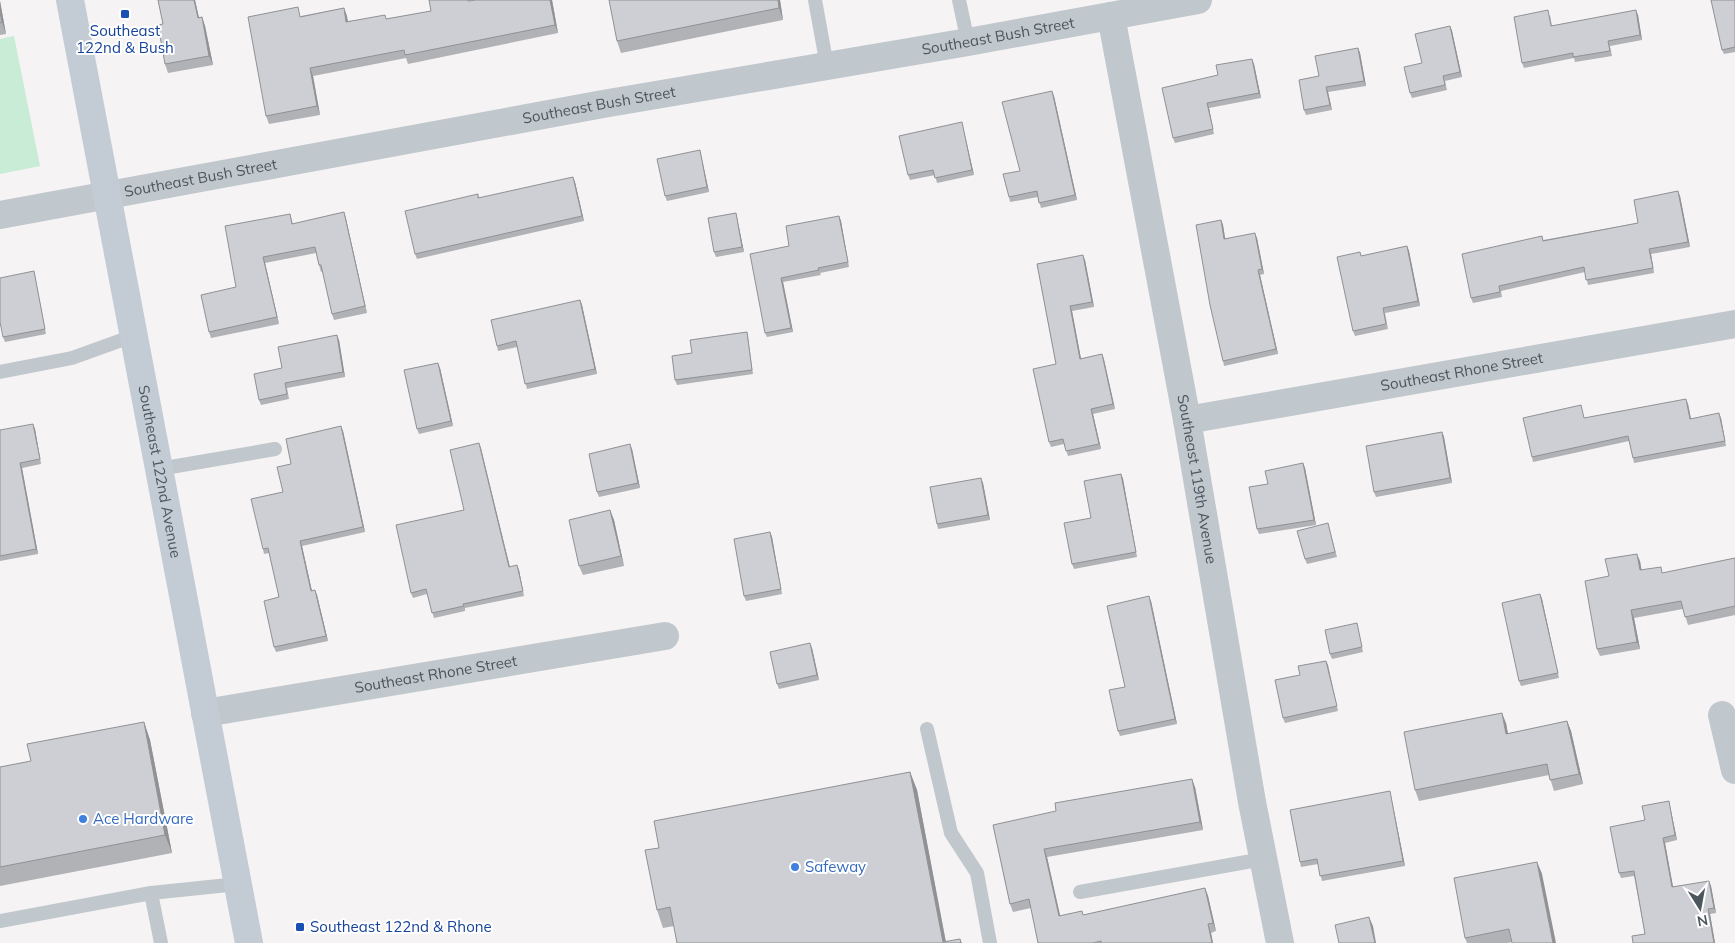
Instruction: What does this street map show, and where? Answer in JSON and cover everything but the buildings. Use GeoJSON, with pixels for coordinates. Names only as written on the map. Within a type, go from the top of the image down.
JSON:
{"type":"FeatureCollection","features":[{"type":"Feature","properties":{"kind":"main road","name":"Southeast 122nd Avenue"},"geometry":{"type":"LineString","coordinates":[[70,0],[249,943]]}},
{"type":"Feature","properties":{"kind":"street","name":"Southeast Bush Street"},"geometry":{"type":"LineString","coordinates":[[0,215],[604,104],[968,42],[1111,11],[1198,0]]}},
{"type":"Feature","properties":{"kind":"street","name":"Southeast 119th Avenue"},"geometry":{"type":"LineString","coordinates":[[1111,11],[1187,420],[1252,802],[1280,943]]}},
{"type":"Feature","properties":{"kind":"street","name":"Southeast Rhone Street"},"geometry":{"type":"LineString","coordinates":[[1187,420],[1735,324]]}},
{"type":"Feature","properties":{"kind":"street","name":"Southeast Rhone Street"},"geometry":{"type":"LineString","coordinates":[[205,713],[665,636]]}},
{"type":"Feature","properties":{"kind":"street"},"geometry":{"type":"LineString","coordinates":[[1722,714],[1735,770]]}},
{"type":"Feature","properties":{"kind":"lane"},"geometry":{"type":"LineString","coordinates":[[815,0],[827,66]]}},
{"type":"Feature","properties":{"kind":"lane"},"geometry":{"type":"LineString","coordinates":[[959,0],[968,42]]}},
{"type":"Feature","properties":{"kind":"lane"},"geometry":{"type":"LineString","coordinates":[[0,372],[72,358],[133,336]]}},
{"type":"Feature","properties":{"kind":"lane"},"geometry":{"type":"LineString","coordinates":[[159,469],[275,449]]}},
{"type":"Feature","properties":{"kind":"lane"},"geometry":{"type":"LineString","coordinates":[[927,728],[951,833],[977,873],[990,943]]}},
{"type":"Feature","properties":{"kind":"lane"},"geometry":{"type":"LineString","coordinates":[[1080,892],[1263,859]]}},
{"type":"Feature","properties":{"kind":"lane"},"geometry":{"type":"LineString","coordinates":[[0,921],[151,893],[238,884]]}},
{"type":"Feature","properties":{"kind":"lane"},"geometry":{"type":"LineString","coordinates":[[151,893],[160,943]]}},
{"type":"Feature","properties":{"kind":"green space"},"geometry":{"type":"Polygon","coordinates":[[[14,36],[40,166],[0,174],[0,39],[14,36]]]}},
{"type":"Feature","properties":{"kind":"place","name":"Southeast 122nd & Bush"},"geometry":{"type":"Point","coordinates":[125,14]}},
{"type":"Feature","properties":{"kind":"place","name":"Ace Hardware"},"geometry":{"type":"Point","coordinates":[83,819]}},
{"type":"Feature","properties":{"kind":"place","name":"Safeway"},"geometry":{"type":"Point","coordinates":[795,867]}},
{"type":"Feature","properties":{"kind":"place","name":"Southeast 122nd & Rhone"},"geometry":{"type":"Point","coordinates":[300,927]}}]}
